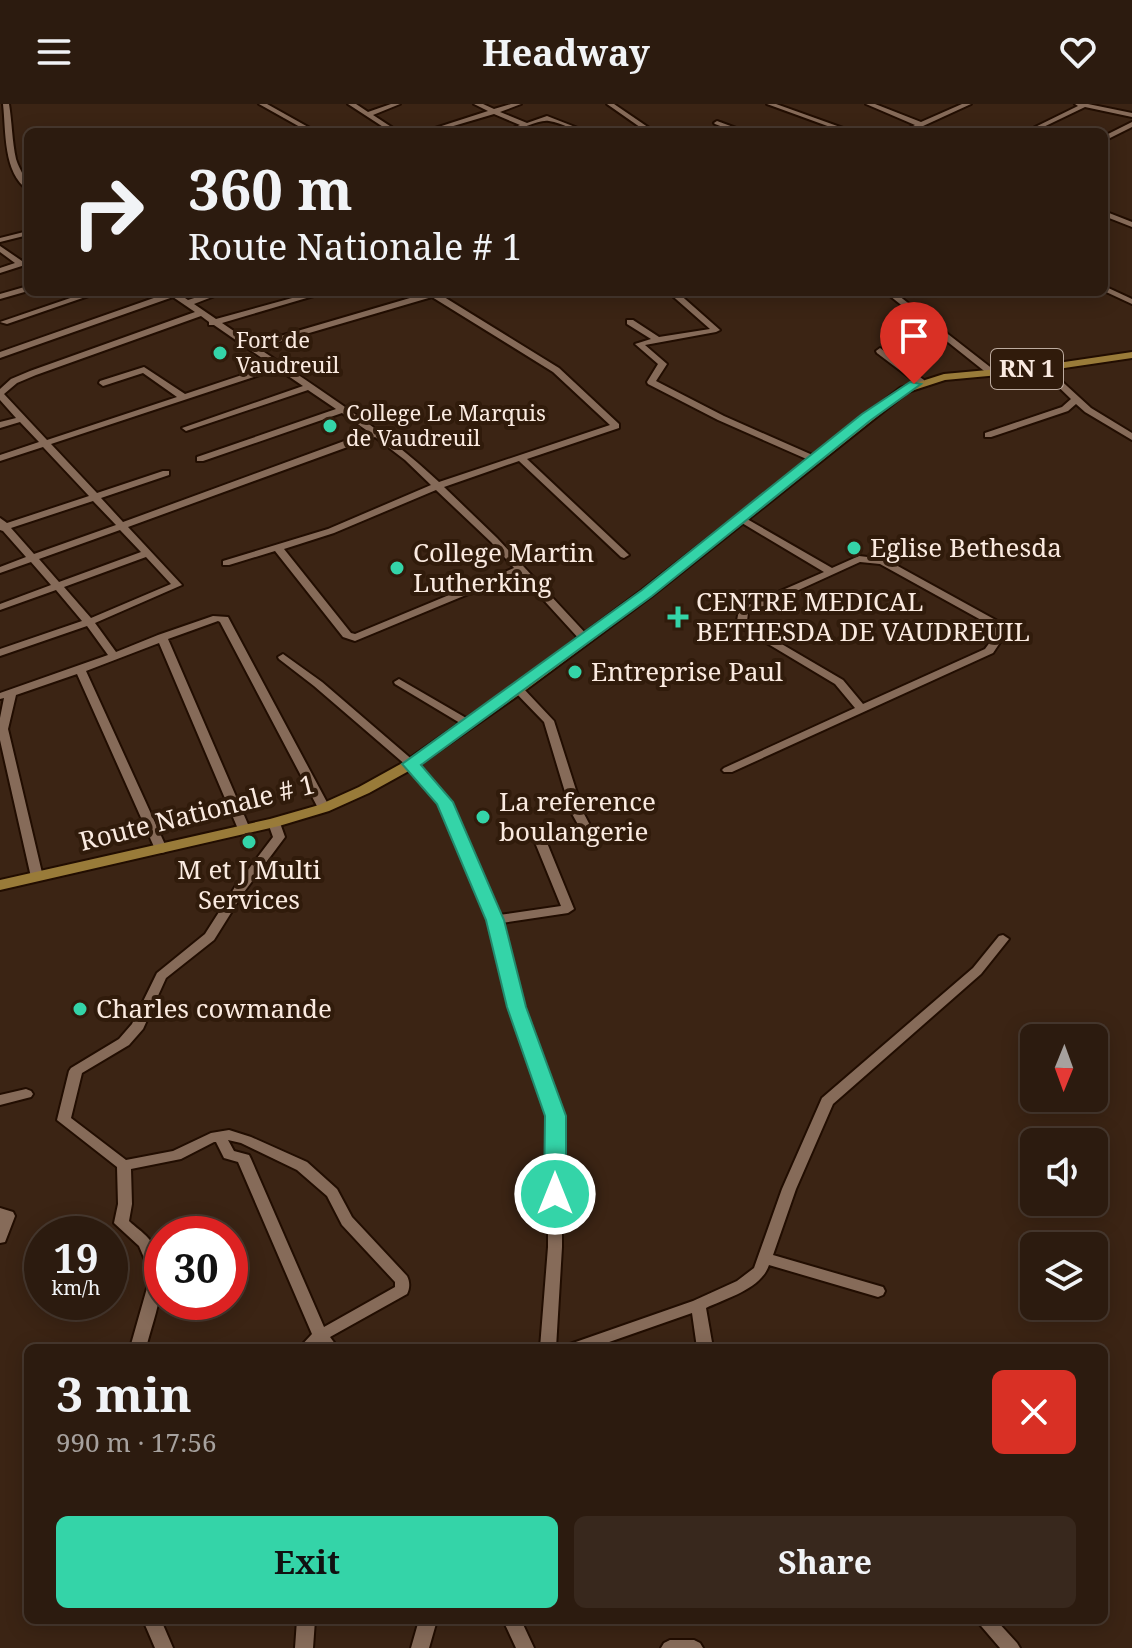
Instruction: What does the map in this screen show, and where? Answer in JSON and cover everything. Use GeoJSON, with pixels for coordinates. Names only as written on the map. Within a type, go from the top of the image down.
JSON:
{"type":"FeatureCollection","features":[{"type":"Feature","properties":{"kind":"main road","name":"Route Nationale # 1"},"geometry":{"type":"LineString","coordinates":[[0,885],[274,823],[324,808],[411,764],[518,689],[888,400],[921,382],[1131,356]]}},
{"type":"Feature","properties":{"kind":"street"},"geometry":{"type":"LineString","coordinates":[[6,104],[16,170],[24,185]]}},
{"type":"Feature","properties":{"kind":"street"},"geometry":{"type":"LineString","coordinates":[[262,104],[307,128]]}},
{"type":"Feature","properties":{"kind":"street"},"geometry":{"type":"LineString","coordinates":[[351,104],[390,128]]}},
{"type":"Feature","properties":{"kind":"street"},"geometry":{"type":"LineString","coordinates":[[368,114],[397,104]]}},
{"type":"Feature","properties":{"kind":"street"},"geometry":{"type":"LineString","coordinates":[[477,104],[526,125]]}},
{"type":"Feature","properties":{"kind":"street"},"geometry":{"type":"LineString","coordinates":[[439,128],[518,104]]}},
{"type":"Feature","properties":{"kind":"street"},"geometry":{"type":"LineString","coordinates":[[610,104],[646,128]]}},
{"type":"Feature","properties":{"kind":"street"},"geometry":{"type":"LineString","coordinates":[[770,104],[839,128]]}},
{"type":"Feature","properties":{"kind":"street"},"geometry":{"type":"LineString","coordinates":[[869,104],[920,124]]}},
{"type":"Feature","properties":{"kind":"street"},"geometry":{"type":"LineString","coordinates":[[912,128],[966,104]]}},
{"type":"Feature","properties":{"kind":"street"},"geometry":{"type":"LineString","coordinates":[[1036,128],[1082,105],[1132,115]]}},
{"type":"Feature","properties":{"kind":"street"},"geometry":{"type":"LineString","coordinates":[[518,128],[551,118],[575,128]]}},
{"type":"Feature","properties":{"kind":"street"},"geometry":{"type":"LineString","coordinates":[[717,123],[731,128]]}},
{"type":"Feature","properties":{"kind":"street"},"geometry":{"type":"LineString","coordinates":[[1108,137],[1132,124]]}},
{"type":"Feature","properties":{"kind":"street"},"geometry":{"type":"LineString","coordinates":[[16,170],[24,169]]}},
{"type":"Feature","properties":{"kind":"street"},"geometry":{"type":"LineString","coordinates":[[1108,214],[1130,221]]}},
{"type":"Feature","properties":{"kind":"street"},"geometry":{"type":"LineString","coordinates":[[0,240],[24,234]]}},
{"type":"Feature","properties":{"kind":"street"},"geometry":{"type":"LineString","coordinates":[[0,248],[24,262]]}},
{"type":"Feature","properties":{"kind":"street"},"geometry":{"type":"LineString","coordinates":[[0,271],[24,262]]}},
{"type":"Feature","properties":{"kind":"street"},"geometry":{"type":"LineString","coordinates":[[0,297],[24,289]]}},
{"type":"Feature","properties":{"kind":"street"},"geometry":{"type":"LineString","coordinates":[[1108,290],[1132,302]]}},
{"type":"Feature","properties":{"kind":"street"},"geometry":{"type":"LineString","coordinates":[[4,322],[84,296]]}},
{"type":"Feature","properties":{"kind":"street"},"geometry":{"type":"LineString","coordinates":[[0,355],[164,296]]}},
{"type":"Feature","properties":{"kind":"street"},"geometry":{"type":"LineString","coordinates":[[177,296],[376,433],[437,486],[521,569],[585,639]]}},
{"type":"Feature","properties":{"kind":"street"},"geometry":{"type":"LineString","coordinates":[[188,303],[209,296]]}},
{"type":"Feature","properties":{"kind":"street"},"geometry":{"type":"LineString","coordinates":[[212,323],[309,296]]}},
{"type":"Feature","properties":{"kind":"street"},"geometry":{"type":"LineString","coordinates":[[252,347],[421,296]]}},
{"type":"Feature","properties":{"kind":"street"},"geometry":{"type":"LineString","coordinates":[[226,563],[331,531],[437,486],[612,429],[615,424],[556,370],[436,296]]}},
{"type":"Feature","properties":{"kind":"street"},"geometry":{"type":"LineString","coordinates":[[677,296],[716,330],[639,344],[663,364],[651,382],[721,418],[814,459]]}},
{"type":"Feature","properties":{"kind":"street"},"geometry":{"type":"LineString","coordinates":[[894,296],[991,372]]}},
{"type":"Feature","properties":{"kind":"street"},"geometry":{"type":"LineString","coordinates":[[0,653],[89,622],[176,586],[0,394],[14,381],[33,373],[201,313]]}},
{"type":"Feature","properties":{"kind":"street"},"geometry":{"type":"LineString","coordinates":[[630,322],[658,340]]}},
{"type":"Feature","properties":{"kind":"street"},"geometry":{"type":"LineString","coordinates":[[880,351],[921,382]]}},
{"type":"Feature","properties":{"kind":"street"},"geometry":{"type":"LineString","coordinates":[[0,458],[278,366]]}},
{"type":"Feature","properties":{"kind":"street"},"geometry":{"type":"LineString","coordinates":[[1044,368],[1088,410],[1132,437]]}},
{"type":"Feature","properties":{"kind":"street"},"geometry":{"type":"LineString","coordinates":[[103,383],[144,370],[182,396]]}},
{"type":"Feature","properties":{"kind":"street"},"geometry":{"type":"LineString","coordinates":[[186,428],[309,387]]}},
{"type":"Feature","properties":{"kind":"street"},"geometry":{"type":"LineString","coordinates":[[988,435],[1065,409],[1076,399]]}},
{"type":"Feature","properties":{"kind":"street"},"geometry":{"type":"LineString","coordinates":[[200,459],[342,410]]}},
{"type":"Feature","properties":{"kind":"street"},"geometry":{"type":"LineString","coordinates":[[0,425],[21,419]]}},
{"type":"Feature","properties":{"kind":"street"},"geometry":{"type":"LineString","coordinates":[[0,570],[376,433]]}},
{"type":"Feature","properties":{"kind":"street"},"geometry":{"type":"LineString","coordinates":[[520,457],[624,555]]}},
{"type":"Feature","properties":{"kind":"street"},"geometry":{"type":"LineString","coordinates":[[113,655],[89,622],[2,526],[166,473]]}},
{"type":"Feature","properties":{"kind":"street"},"geometry":{"type":"LineString","coordinates":[[740,518],[832,572]]}},
{"type":"Feature","properties":{"kind":"street"},"geometry":{"type":"LineString","coordinates":[[278,548],[347,635],[355,638],[521,569]]}},
{"type":"Feature","properties":{"kind":"street"},"geometry":{"type":"LineString","coordinates":[[0,607],[148,553]]}},
{"type":"Feature","properties":{"kind":"street"},"geometry":{"type":"LineString","coordinates":[[728,770],[989,651],[998,638],[997,625],[882,561],[859,559],[743,611],[740,616],[745,627],[839,682],[861,709]]}},
{"type":"Feature","properties":{"kind":"street"},"geometry":{"type":"LineString","coordinates":[[37,877],[3,729],[5,695],[81,672],[113,655],[217,618],[224,619],[324,808]]}},
{"type":"Feature","properties":{"kind":"street"},"geometry":{"type":"LineString","coordinates":[[162,637],[244,829]]}},
{"type":"Feature","properties":{"kind":"street"},"geometry":{"type":"LineString","coordinates":[[283,657],[411,764],[445,802],[495,920],[516,1007],[555,1116],[555,1247],[548,1344]]}},
{"type":"Feature","properties":{"kind":"street"},"geometry":{"type":"LineString","coordinates":[[81,672],[161,849]]}},
{"type":"Feature","properties":{"kind":"street"},"geometry":{"type":"LineString","coordinates":[[399,682],[469,724]]}},
{"type":"Feature","properties":{"kind":"street"},"geometry":{"type":"LineString","coordinates":[[495,920],[568,909],[538,835],[587,831],[577,812],[549,721],[518,689]]}},
{"type":"Feature","properties":{"kind":"street"},"geometry":{"type":"LineString","coordinates":[[220,1137],[229,1154],[244,1159],[325,1342],[402,1290],[402,1280],[347,1221],[332,1193],[302,1166],[246,1140],[220,1137],[176,1155],[124,1165],[64,1120],[76,1071],[124,1042],[138,1026],[161,976],[210,937],[239,890],[279,837],[274,823]]}},
{"type":"Feature","properties":{"kind":"street"},"geometry":{"type":"LineString","coordinates":[[586,1344],[698,1305],[742,1285],[760,1271],[789,1189],[827,1101],[977,971],[1003,939]]}},
{"type":"Feature","properties":{"kind":"street"},"geometry":{"type":"LineString","coordinates":[[0,1100],[26,1094]]}},
{"type":"Feature","properties":{"kind":"street"},"geometry":{"type":"LineString","coordinates":[[124,1165],[125,1204],[121,1223],[145,1243],[158,1274],[139,1344]]}},
{"type":"Feature","properties":{"kind":"street"},"geometry":{"type":"LineString","coordinates":[[0,1213],[8,1216],[0,1238]]}},
{"type":"Feature","properties":{"kind":"street"},"geometry":{"type":"LineString","coordinates":[[766,1259],[878,1291]]}},
{"type":"Feature","properties":{"kind":"street"},"geometry":{"type":"LineString","coordinates":[[698,1305],[704,1344]]}},
{"type":"Feature","properties":{"kind":"street"},"geometry":{"type":"LineString","coordinates":[[154,1624],[164,1648]]}},
{"type":"Feature","properties":{"kind":"street"},"geometry":{"type":"LineString","coordinates":[[304,1648],[306,1624]]}},
{"type":"Feature","properties":{"kind":"street"},"geometry":{"type":"LineString","coordinates":[[420,1648],[427,1624]]}},
{"type":"Feature","properties":{"kind":"street"},"geometry":{"type":"LineString","coordinates":[[514,1624],[525,1648]]}},
{"type":"Feature","properties":{"kind":"street"},"geometry":{"type":"LineString","coordinates":[[989,1624],[1011,1648]]}},
{"type":"Feature","properties":{"kind":"street"},"geometry":{"type":"LineString","coordinates":[[670,1648],[694,1648]]}},
{"type":"Feature","properties":{"kind":"place","name":"Fort de Vaudreuil"},"geometry":{"type":"Point","coordinates":[220,353]}},
{"type":"Feature","properties":{"kind":"place","name":"College Le Marquis de Vaudreuil"},"geometry":{"type":"Point","coordinates":[330,426]}},
{"type":"Feature","properties":{"kind":"place","name":"Eglise Bethesda"},"geometry":{"type":"Point","coordinates":[854,548]}},
{"type":"Feature","properties":{"kind":"place","name":"College Martin Lutherking"},"geometry":{"type":"Point","coordinates":[397,568]}},
{"type":"Feature","properties":{"kind":"place","name":"CENTRE MEDICAL BETHESDA DE VAUDREUIL"},"geometry":{"type":"Point","coordinates":[678,617]}},
{"type":"Feature","properties":{"kind":"place","name":"Entreprise Paul"},"geometry":{"type":"Point","coordinates":[575,672]}},
{"type":"Feature","properties":{"kind":"place","name":"La reference boulangerie"},"geometry":{"type":"Point","coordinates":[483,817]}},
{"type":"Feature","properties":{"kind":"place","name":"M et J Multi Services"},"geometry":{"type":"Point","coordinates":[249,842]}},
{"type":"Feature","properties":{"kind":"place","name":"Charles cowmande"},"geometry":{"type":"Point","coordinates":[80,1009]}},
{"type":"Feature","properties":{"kind":"route"},"geometry":{"type":"LineString","coordinates":[[555,1194],[555,1116],[516,1007],[495,920],[445,802],[411,764],[647,593],[866,417],[914,384]]}}]}
